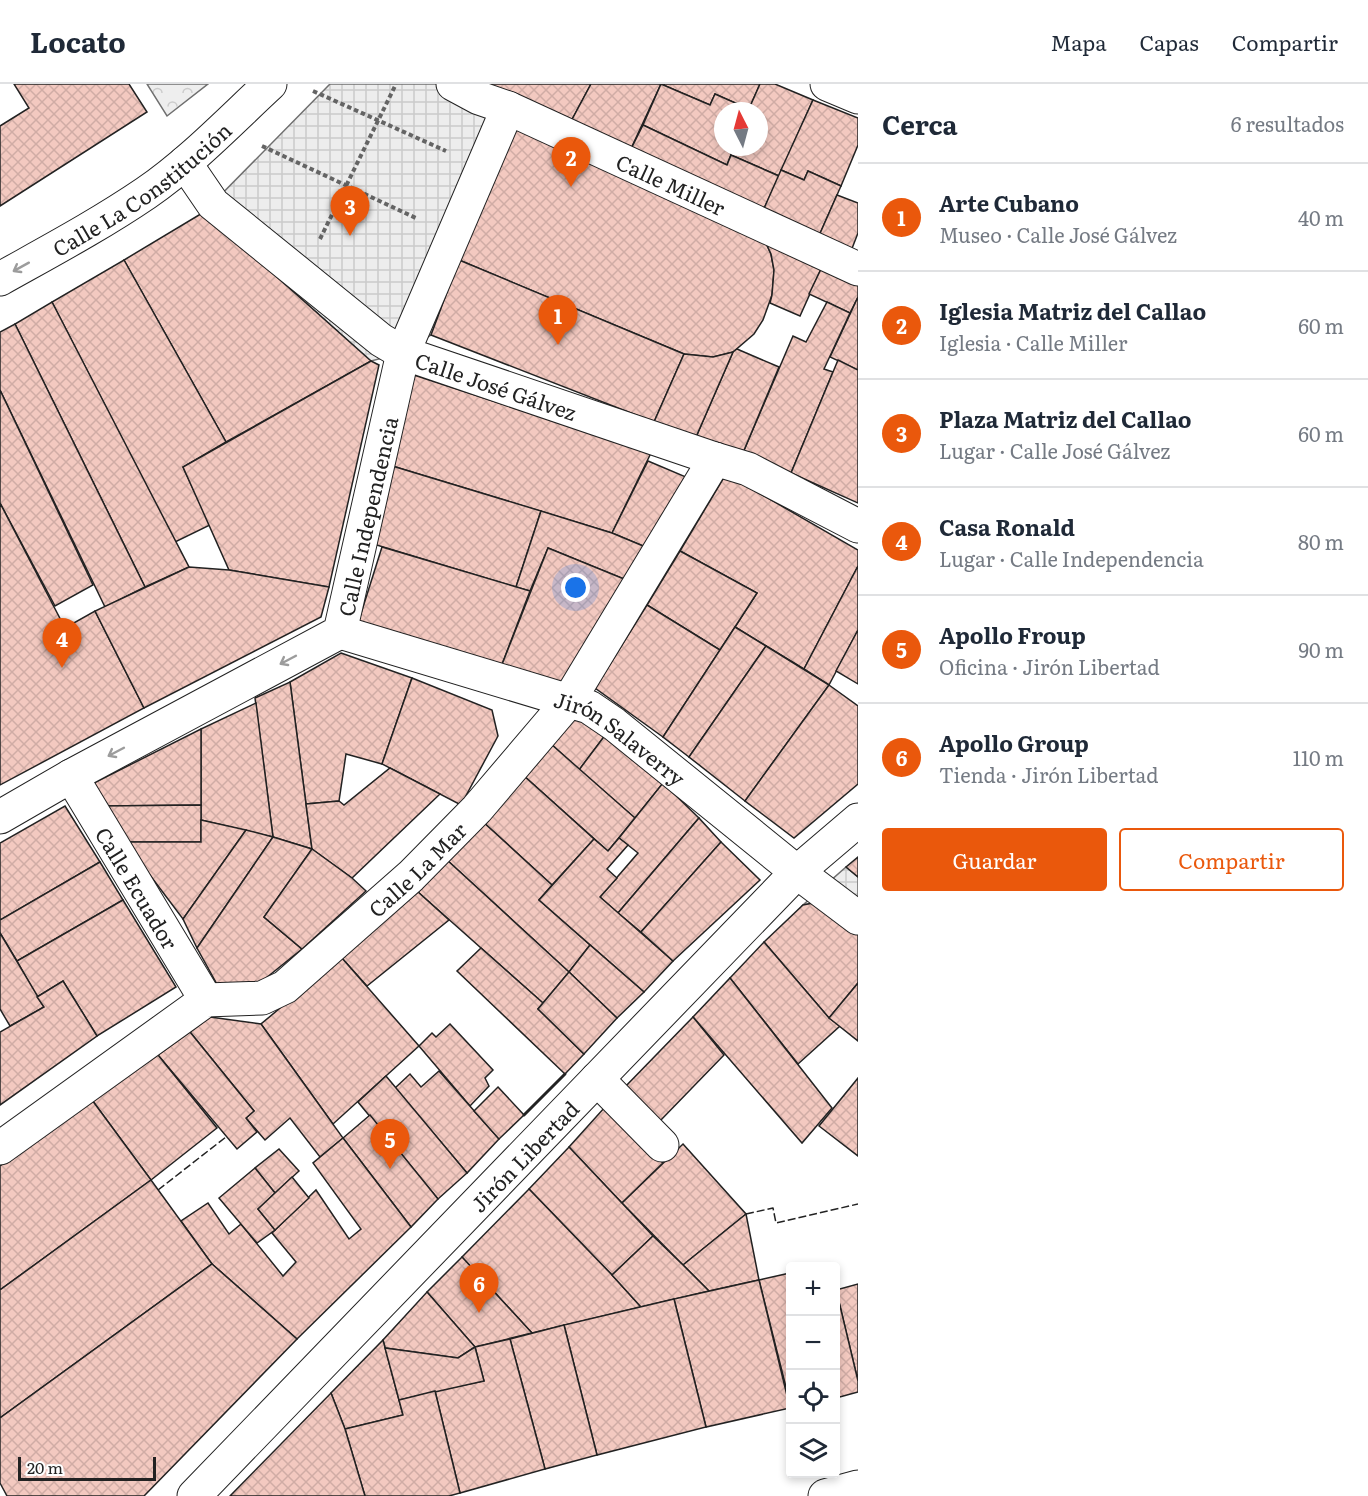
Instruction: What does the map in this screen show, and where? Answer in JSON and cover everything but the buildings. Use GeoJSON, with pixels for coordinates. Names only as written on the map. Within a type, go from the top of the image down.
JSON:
{"type":"FeatureCollection","features":[{"type":"Feature","properties":{"kind":"street","name":"Calle La Constitución"},"geometry":{"type":"LineString","coordinates":[[0,279],[86,232],[147,192],[185,163],[270,84]]}},
{"type":"Feature","properties":{"kind":"street","name":"Calle Miller"},"geometry":{"type":"LineString","coordinates":[[453,84],[479,99],[508,108],[858,269]]}},
{"type":"Feature","properties":{"kind":"street"},"geometry":{"type":"LineString","coordinates":[[827,84],[858,97]]}},
{"type":"Feature","properties":{"kind":"street","name":"Calle Independencia"},"geometry":{"type":"LineString","coordinates":[[0,817],[71,776],[340,632],[403,353],[508,108]]}},
{"type":"Feature","properties":{"kind":"street","name":"Calle José Gálvez"},"geometry":{"type":"LineString","coordinates":[[185,163],[213,204],[381,340],[403,353],[748,469],[858,526]]}},
{"type":"Feature","properties":{"kind":"street","name":"Calle La Mar"},"geometry":{"type":"LineString","coordinates":[[206,1000],[262,998],[285,987],[411,876],[477,809],[568,702],[714,459]]}},
{"type":"Feature","properties":{"kind":"street","name":"Jirón Salaverry"},"geometry":{"type":"LineString","coordinates":[[340,632],[589,707],[614,724],[797,872],[858,918]]}},
{"type":"Feature","properties":{"kind":"street","name":"Calle Ecuador"},"geometry":{"type":"LineString","coordinates":[[71,776],[206,1000]]}},
{"type":"Feature","properties":{"kind":"street","name":"Jirón Libertad"},"geometry":{"type":"LineString","coordinates":[[194,1496],[797,872],[858,820]]}},
{"type":"Feature","properties":{"kind":"street"},"geometry":{"type":"LineString","coordinates":[[0,1148],[206,1000]]}},
{"type":"Feature","properties":{"kind":"street"},"geometry":{"type":"LineString","coordinates":[[597,1079],[662,1145]]}},
{"type":"Feature","properties":{"kind":"street"},"geometry":{"type":"LineString","coordinates":[[825,1496],[858,1487]]}},
{"type":"Feature","properties":{"kind":"path"},"geometry":{"type":"LineString","coordinates":[[316,248],[396,84]]}},
{"type":"Feature","properties":{"kind":"path"},"geometry":{"type":"LineString","coordinates":[[313,91],[452,153]]}},
{"type":"Feature","properties":{"kind":"path"},"geometry":{"type":"LineString","coordinates":[[258,144],[419,220]]}},
{"type":"Feature","properties":{"kind":"green space"},"geometry":{"type":"Polygon","coordinates":[[[147,84],[208,84],[167,116],[147,84]]]}},
{"type":"Feature","properties":{"kind":"shaded area"},"geometry":{"type":"Polygon","coordinates":[[[330,84],[484,84],[548,117],[459,260],[431,335],[403,353],[371,361],[204,212],[330,84]]]}},
{"type":"Feature","properties":{"kind":"shaded area"},"geometry":{"type":"Polygon","coordinates":[[[846,867],[858,877],[858,931],[813,903],[803,905],[846,867]]]}},
{"type":"Feature","properties":{"kind":"fence"},"geometry":{"type":"LineString","coordinates":[[158,1190],[226,1137]]}},
{"type":"Feature","properties":{"kind":"fence"},"geometry":{"type":"LineString","coordinates":[[746,1214],[773,1208],[776,1223],[858,1204]]}},
{"type":"Feature","properties":{"kind":"wall"},"geometry":{"type":"LineString","coordinates":[[524,1115],[565,1074]]}},
{"type":"Feature","properties":{"kind":"place","name":"Iglesia Matriz del Callao"},"geometry":{"type":"Point","coordinates":[571,187]}},
{"type":"Feature","properties":{"kind":"place","name":"Plaza Matriz del Callao"},"geometry":{"type":"Point","coordinates":[350,236]}},
{"type":"Feature","properties":{"kind":"place","name":"Arte Cubano"},"geometry":{"type":"Point","coordinates":[558,345]}},
{"type":"Feature","properties":{"kind":"place","name":"Casa Ronald"},"geometry":{"type":"Point","coordinates":[62,668]}},
{"type":"Feature","properties":{"kind":"place","name":"Apollo Froup"},"geometry":{"type":"Point","coordinates":[390,1169]}},
{"type":"Feature","properties":{"kind":"place","name":"Apollo Group"},"geometry":{"type":"Point","coordinates":[479,1313]}}]}
